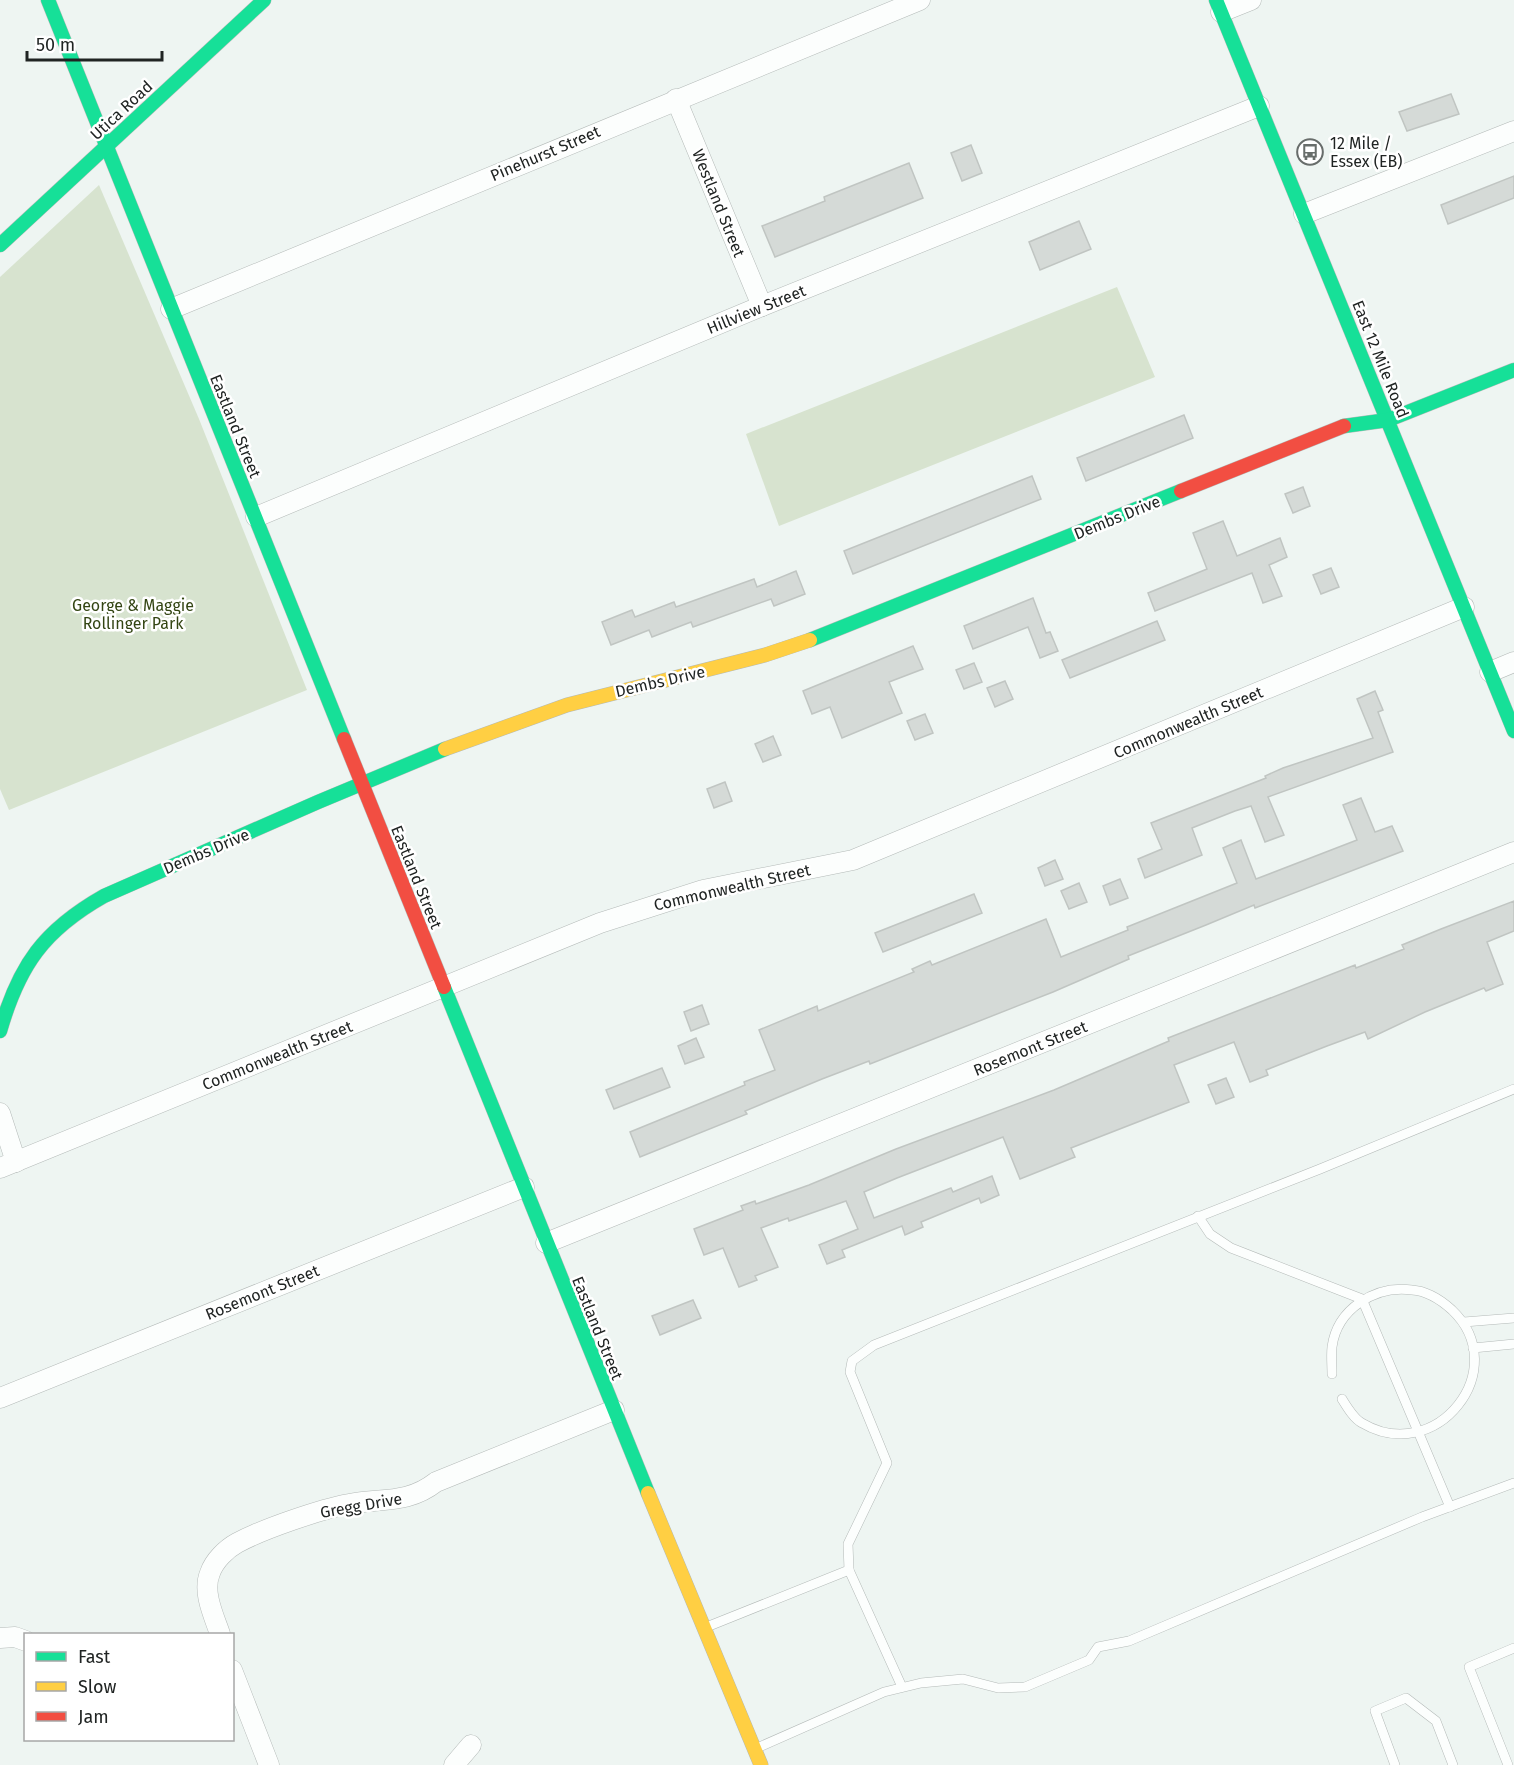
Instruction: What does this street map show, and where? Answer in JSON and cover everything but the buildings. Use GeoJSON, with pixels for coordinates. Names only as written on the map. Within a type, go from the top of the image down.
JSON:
{"type":"FeatureCollection","features":[{"type":"Feature","properties":{"kind":"street","name":"Eastland Street"},"geometry":{"type":"LineString","coordinates":[[48,0],[546,1243],[702,1629],[734,1696],[761,1765]]}},
{"type":"Feature","properties":{"kind":"street","name":"Utica Road"},"geometry":{"type":"LineString","coordinates":[[0,245],[264,0]]}},
{"type":"Feature","properties":{"kind":"street","name":"Pinehurst Street"},"geometry":{"type":"LineString","coordinates":[[171,309],[921,0]]}},
{"type":"Feature","properties":{"kind":"street"},"geometry":{"type":"LineString","coordinates":[[1218,6],[1251,0]]}},
{"type":"Feature","properties":{"kind":"street","name":"East 12 Mile Road"},"geometry":{"type":"LineString","coordinates":[[1218,6],[1514,731]]}},
{"type":"Feature","properties":{"kind":"street","name":"Westland Street"},"geometry":{"type":"LineString","coordinates":[[676,99],[762,306]]}},
{"type":"Feature","properties":{"kind":"street","name":"Hillview Street"},"geometry":{"type":"LineString","coordinates":[[256,517],[762,306],[1259,106]]}},
{"type":"Feature","properties":{"kind":"street"},"geometry":{"type":"LineString","coordinates":[[1304,214],[1514,131]]}},
{"type":"Feature","properties":{"kind":"street","name":"Dembs Drive"},"geometry":{"type":"LineString","coordinates":[[0,1031],[9,997],[29,959],[48,933],[66,917],[104,896],[362,784],[492,732],[582,701],[737,664],[797,645],[1348,424],[1388,420],[1514,370]]}},
{"type":"Feature","properties":{"kind":"street","name":"Commonwealth Street"},"geometry":{"type":"LineString","coordinates":[[8,1165],[600,923],[657,903],[703,891],[853,860],[1464,607]]}},
{"type":"Feature","properties":{"kind":"street"},"geometry":{"type":"LineString","coordinates":[[1490,672],[1514,663]]}},
{"type":"Feature","properties":{"kind":"street","name":"Rosemont Street"},"geometry":{"type":"LineString","coordinates":[[546,1243],[1514,852]]}},
{"type":"Feature","properties":{"kind":"street"},"geometry":{"type":"LineString","coordinates":[[0,1113],[8,1165]]}},
{"type":"Feature","properties":{"kind":"street","name":"Rosemont Street"},"geometry":{"type":"LineString","coordinates":[[0,1398],[524,1187]]}},
{"type":"Feature","properties":{"kind":"street","name":"Gregg Drive"},"geometry":{"type":"LineString","coordinates":[[219,1633],[208,1599],[207,1585],[210,1572],[220,1556],[237,1543],[324,1509],[420,1494],[436,1482],[614,1410]]}},
{"type":"Feature","properties":{"kind":"street"},"geometry":{"type":"LineString","coordinates":[[0,1638],[15,1637],[24,1640]]}},
{"type":"Feature","properties":{"kind":"street"},"geometry":{"type":"LineString","coordinates":[[234,1675],[269,1765]]}},
{"type":"Feature","properties":{"kind":"street"},"geometry":{"type":"LineString","coordinates":[[454,1765],[471,1745]]}},
{"type":"Feature","properties":{"kind":"lane"},"geometry":{"type":"LineString","coordinates":[[902,1688],[849,1570],[848,1544],[887,1463],[850,1372],[852,1361],[874,1345],[1514,1089]]}},
{"type":"Feature","properties":{"kind":"lane"},"geometry":{"type":"LineString","coordinates":[[1198,1216],[1210,1234],[1232,1248],[1362,1299],[1450,1507]]}},
{"type":"Feature","properties":{"kind":"lane"},"geometry":{"type":"LineString","coordinates":[[1332,1374],[1332,1346],[1335,1337],[1342,1320],[1362,1299],[1386,1291],[1413,1290],[1441,1300],[1464,1322],[1473,1348],[1476,1367],[1466,1395],[1447,1420],[1419,1432],[1391,1434],[1361,1423],[1342,1399]]}},
{"type":"Feature","properties":{"kind":"lane"},"geometry":{"type":"LineString","coordinates":[[1464,1322],[1514,1318]]}},
{"type":"Feature","properties":{"kind":"lane"},"geometry":{"type":"LineString","coordinates":[[1473,1348],[1514,1344]]}},
{"type":"Feature","properties":{"kind":"lane"},"geometry":{"type":"LineString","coordinates":[[755,1749],[884,1692],[921,1683],[963,1679],[998,1688],[1025,1687],[1044,1681],[1089,1660],[1098,1647],[1129,1641],[1450,1507],[1514,1483]]}},
{"type":"Feature","properties":{"kind":"lane"},"geometry":{"type":"LineString","coordinates":[[702,1629],[849,1570]]}},
{"type":"Feature","properties":{"kind":"lane"},"geometry":{"type":"LineString","coordinates":[[1508,1765],[1469,1667],[1514,1648]]}},
{"type":"Feature","properties":{"kind":"lane"},"geometry":{"type":"LineString","coordinates":[[1395,1765],[1374,1711],[1406,1698],[1436,1721],[1454,1765]]}},
{"type":"Feature","properties":{"kind":"green space","name":"George & Maggie Rollinger Park"},"geometry":{"type":"Polygon","coordinates":[[[99,185],[199,419],[307,690],[9,810],[0,789],[0,277],[99,185]]]}},
{"type":"Feature","properties":{"kind":"green space"},"geometry":{"type":"Polygon","coordinates":[[[1117,287],[1155,377],[779,526],[746,434],[1117,287]]]}},
{"type":"Feature","properties":{"kind":"traffic: fast"},"geometry":{"type":"LineString","coordinates":[[48,0],[344,739]]}},
{"type":"Feature","properties":{"kind":"traffic: fast"},"geometry":{"type":"LineString","coordinates":[[0,245],[264,0]]}},
{"type":"Feature","properties":{"kind":"traffic: fast"},"geometry":{"type":"LineString","coordinates":[[1216,0],[1514,731]]}},
{"type":"Feature","properties":{"kind":"traffic: fast"},"geometry":{"type":"LineString","coordinates":[[1344,426],[1388,420],[1514,370]]}},
{"type":"Feature","properties":{"kind":"traffic: fast"},"geometry":{"type":"LineString","coordinates":[[810,640],[1181,491]]}},
{"type":"Feature","properties":{"kind":"traffic: fast"},"geometry":{"type":"LineString","coordinates":[[0,1031],[7,1008],[25,968],[50,936],[83,909],[104,896],[445,749]]}},
{"type":"Feature","properties":{"kind":"traffic: fast"},"geometry":{"type":"LineString","coordinates":[[444,987],[648,1493]]}},
{"type":"Feature","properties":{"kind":"traffic: slow"},"geometry":{"type":"LineString","coordinates":[[445,749],[567,705],[765,655],[810,640]]}},
{"type":"Feature","properties":{"kind":"traffic: slow"},"geometry":{"type":"LineString","coordinates":[[648,1493],[761,1765]]}},
{"type":"Feature","properties":{"kind":"traffic: jam"},"geometry":{"type":"LineString","coordinates":[[1181,491],[1344,426]]}},
{"type":"Feature","properties":{"kind":"traffic: jam"},"geometry":{"type":"LineString","coordinates":[[344,739],[444,987]]}},
{"type":"Feature","properties":{"kind":"place","name":"12 Mile / Essex (EB)"},"geometry":{"type":"Point","coordinates":[1310,152]}}]}
